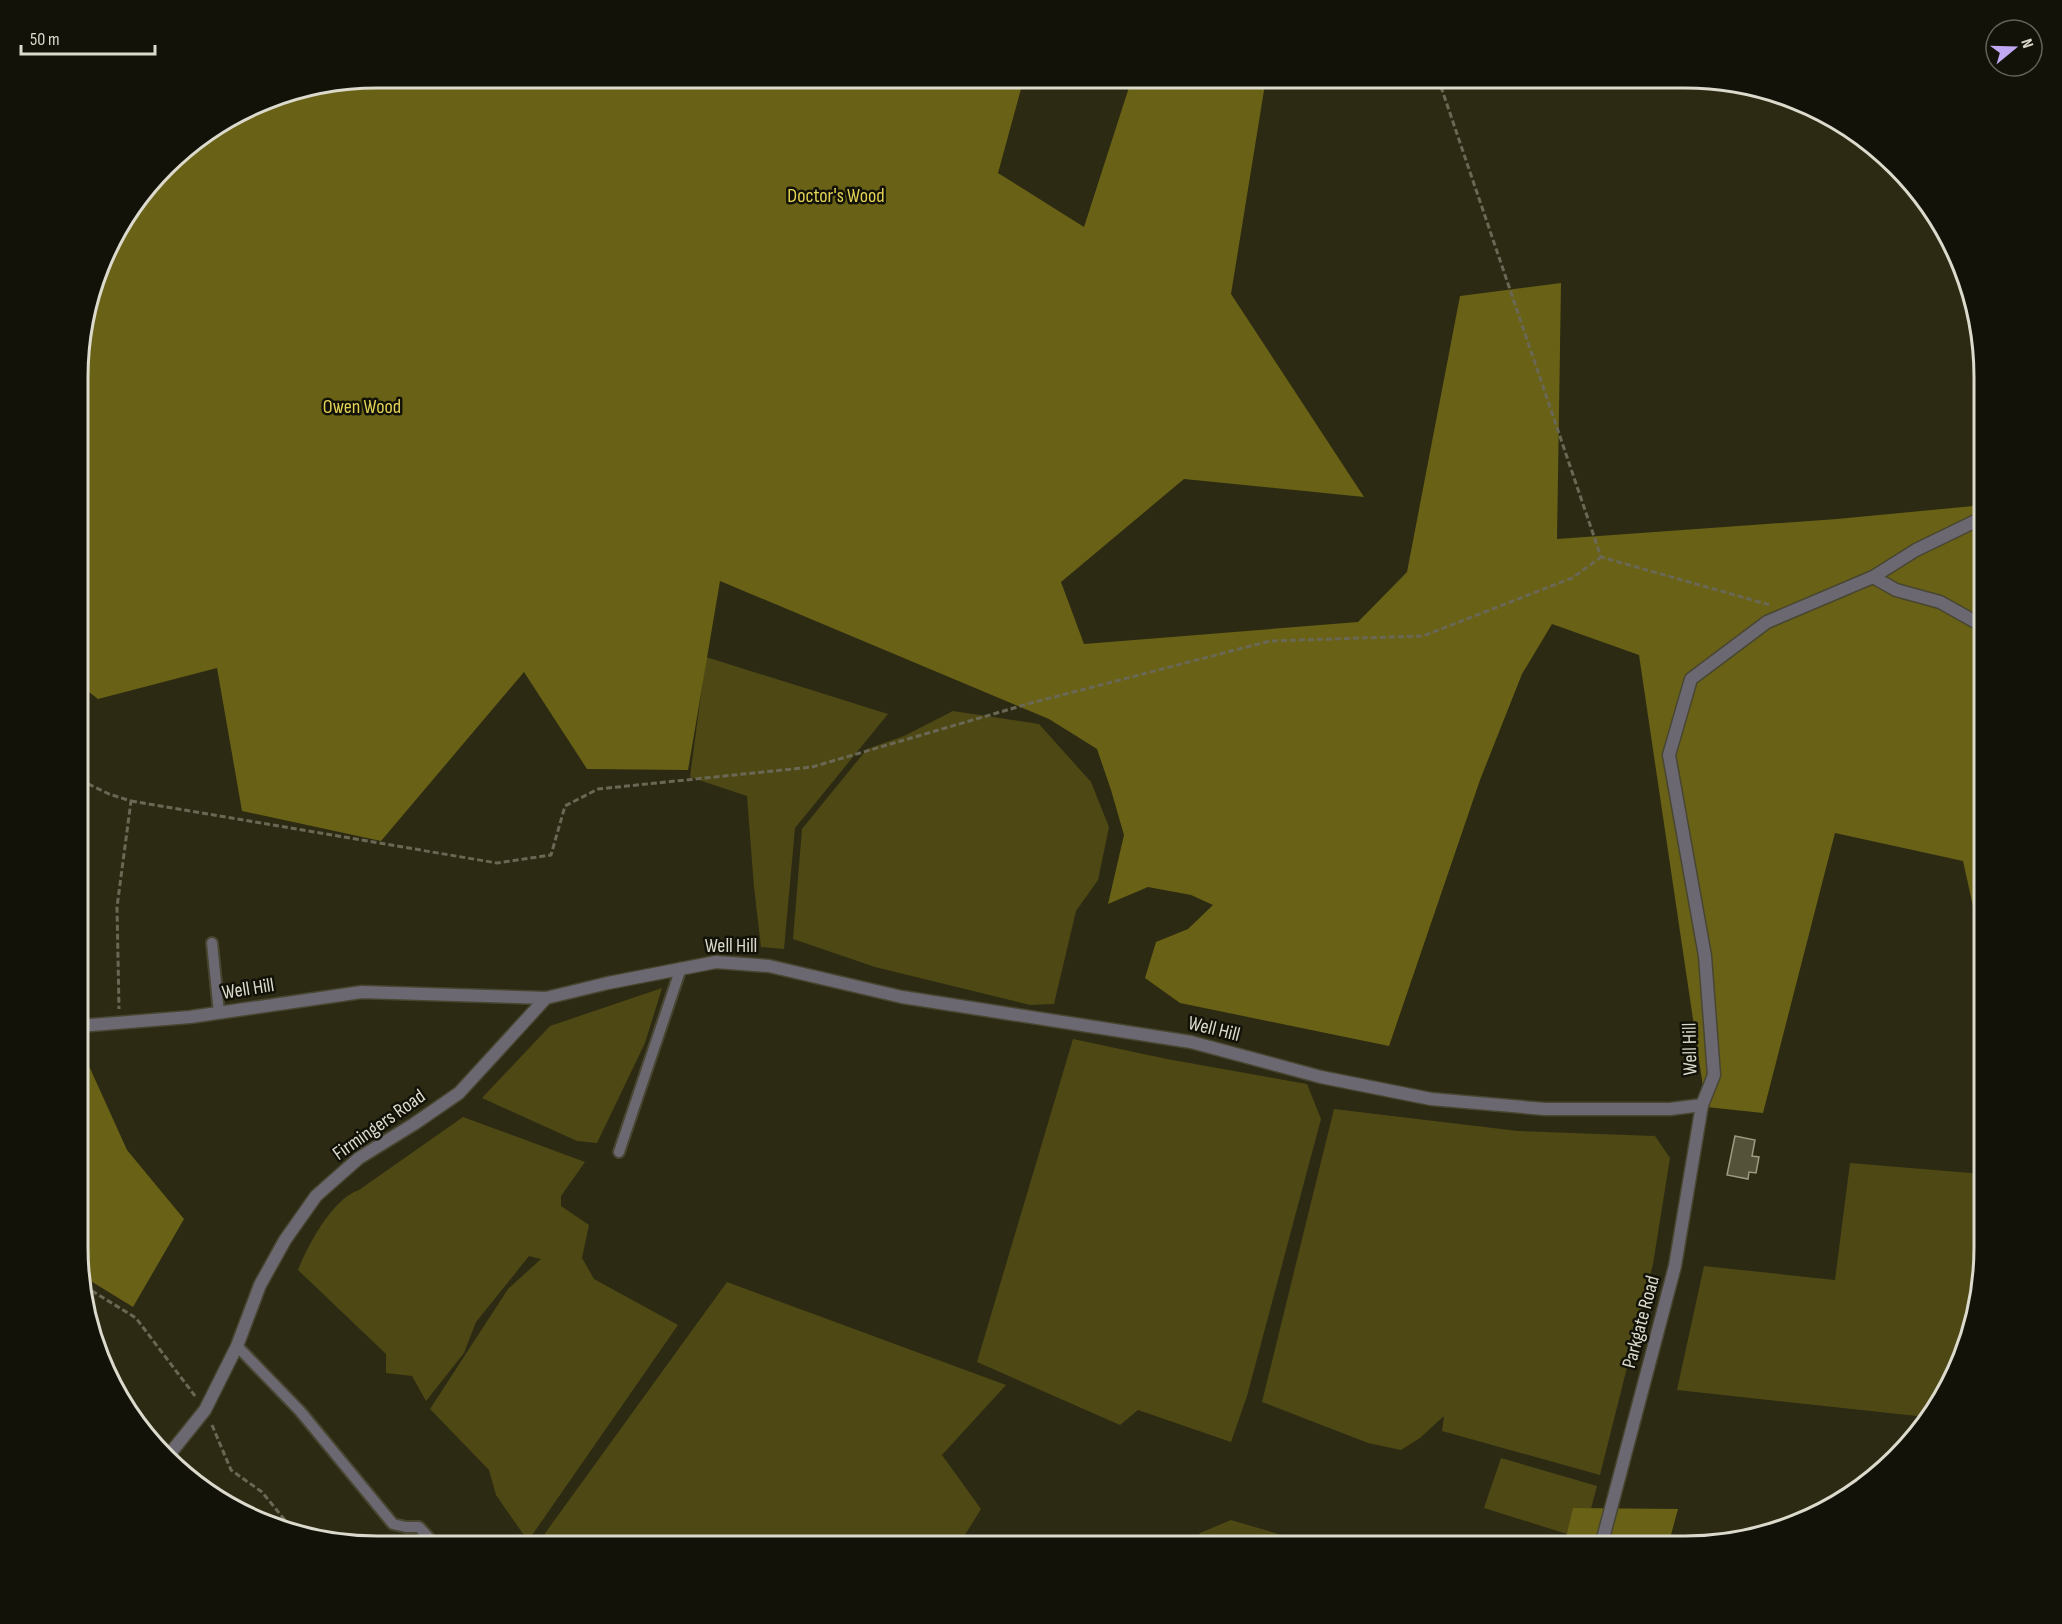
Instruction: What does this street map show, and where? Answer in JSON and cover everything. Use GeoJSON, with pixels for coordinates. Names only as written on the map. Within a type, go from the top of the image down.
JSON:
{"type":"FeatureCollection","features":[{"type":"Feature","properties":{"kind":"street","name":"Well Hill"},"geometry":{"type":"LineString","coordinates":[[88,1025],[219,1013],[362,992],[546,998],[716,962],[769,966],[902,997],[1191,1042],[1321,1077],[1431,1099],[1545,1109],[1670,1109],[1702,1105],[1714,1075],[1705,956],[1669,755],[1691,679],[1767,622],[1873,577],[1916,550],[1974,523]]}},
{"type":"Feature","properties":{"kind":"street"},"geometry":{"type":"LineString","coordinates":[[1873,577],[1896,590],[1940,602],[1974,621]]}},
{"type":"Feature","properties":{"kind":"street","name":"Firmingers Road"},"geometry":{"type":"LineString","coordinates":[[172,1450],[205,1410],[237,1346],[260,1285],[285,1240],[316,1196],[359,1158],[459,1093],[546,998]]}},
{"type":"Feature","properties":{"kind":"street","name":"Parkgate Road"},"geometry":{"type":"LineString","coordinates":[[1604,1536],[1676,1266],[1702,1105]]}},
{"type":"Feature","properties":{"kind":"lane"},"geometry":{"type":"LineString","coordinates":[[212,943],[219,1013]]}},
{"type":"Feature","properties":{"kind":"lane"},"geometry":{"type":"LineString","coordinates":[[619,1152],[681,968]]}},
{"type":"Feature","properties":{"kind":"lane"},"geometry":{"type":"LineString","coordinates":[[237,1346],[300,1411],[393,1524],[419,1527],[427,1536]]}},
{"type":"Feature","properties":{"kind":"path"},"geometry":{"type":"LineString","coordinates":[[1441,88],[1601,558]]}},
{"type":"Feature","properties":{"kind":"path"},"geometry":{"type":"LineString","coordinates":[[1601,558],[1792,612]]}},
{"type":"Feature","properties":{"kind":"path"},"geometry":{"type":"LineString","coordinates":[[88,784],[109,794],[132,801],[497,863],[551,855],[565,806],[598,789],[812,767],[1031,703],[1270,641],[1423,636],[1572,578],[1601,558]]}},
{"type":"Feature","properties":{"kind":"path"},"geometry":{"type":"LineString","coordinates":[[120,1023],[117,907],[132,801]]}},
{"type":"Feature","properties":{"kind":"path"},"geometry":{"type":"LineString","coordinates":[[92,1292],[136,1318],[205,1410],[231,1470],[262,1491],[285,1520]]}},
{"type":"Feature","properties":{"kind":"shaded area"},"geometry":{"type":"Polygon","coordinates":[[[706,657],[888,714],[795,828],[784,949],[761,947],[747,796],[690,777],[706,657]]]}},
{"type":"Feature","properties":{"kind":"shaded area"},"geometry":{"type":"Polygon","coordinates":[[[953,711],[1039,724],[1091,782],[1109,827],[1098,880],[1076,911],[1054,1004],[1030,1005],[875,967],[793,939],[802,829],[867,749],[904,736],[953,711]]]}},
{"type":"Feature","properties":{"kind":"shaded area"},"geometry":{"type":"Polygon","coordinates":[[[662,988],[645,1043],[597,1143],[577,1141],[482,1098],[550,1026],[662,988]]]}},
{"type":"Feature","properties":{"kind":"shaded area"},"geometry":{"type":"Polygon","coordinates":[[[1073,1039],[1167,1059],[1307,1084],[1321,1119],[1247,1396],[1231,1442],[1138,1410],[1120,1425],[977,1362],[1073,1039]]]}},
{"type":"Feature","properties":{"kind":"shaded area"},"geometry":{"type":"Polygon","coordinates":[[[1334,1109],[1518,1131],[1655,1136],[1670,1158],[1653,1264],[1600,1475],[1442,1431],[1444,1416],[1420,1438],[1401,1450],[1368,1443],[1262,1402],[1334,1109]]]}},
{"type":"Feature","properties":{"kind":"shaded area"},"geometry":{"type":"Polygon","coordinates":[[[463,1117],[585,1162],[561,1196],[561,1206],[589,1225],[582,1258],[594,1279],[678,1325],[531,1536],[525,1536],[496,1495],[489,1470],[430,1409],[508,1289],[541,1259],[529,1256],[476,1322],[464,1353],[426,1401],[412,1376],[386,1373],[386,1354],[298,1270],[308,1248],[330,1213],[349,1195],[463,1117]]]}},
{"type":"Feature","properties":{"kind":"shaded area"},"geometry":{"type":"Polygon","coordinates":[[[1850,1163],[1974,1173],[1973,1265],[1964,1321],[1944,1374],[1918,1416],[1677,1390],[1704,1266],[1835,1280],[1850,1163]]]}},
{"type":"Feature","properties":{"kind":"shaded area"},"geometry":{"type":"Polygon","coordinates":[[[727,1282],[1006,1385],[942,1455],[981,1509],[964,1536],[543,1536],[727,1282]]]}},
{"type":"Feature","properties":{"kind":"shaded area"},"geometry":{"type":"Polygon","coordinates":[[[1501,1458],[1597,1486],[1584,1536],[1573,1536],[1484,1508],[1501,1458]]]}},
{"type":"Feature","properties":{"kind":"shaded area"},"geometry":{"type":"Polygon","coordinates":[[[1231,1520],[1285,1536],[1199,1536],[1200,1533],[1231,1520]]]}},
{"type":"Feature","properties":{"kind":"green space"},"geometry":{"type":"Polygon","coordinates":[[[378,88],[1021,88],[998,173],[1084,227],[1129,88],[1264,88],[1231,294],[1364,497],[1184,479],[1061,582],[1084,644],[1358,622],[1407,572],[1460,296],[1561,283],[1557,539],[1837,519],[1974,506],[1974,911],[1963,861],[1835,833],[1763,1113],[1706,1107],[1639,655],[1552,624],[1522,674],[1480,780],[1389,1046],[1180,1003],[1145,978],[1156,942],[1188,929],[1213,905],[1191,895],[1148,887],[1108,904],[1124,835],[1097,749],[1049,719],[720,581],[688,770],[587,769],[524,672],[381,841],[242,811],[217,668],[98,699],[88,691],[88,378],[91,340],[98,303],[118,250],[127,233],[160,187],[202,148],[250,118],[303,98],[340,91],[378,88]]]}},
{"type":"Feature","properties":{"kind":"green space"},"geometry":{"type":"Polygon","coordinates":[[[88,1064],[127,1150],[184,1219],[133,1307],[91,1281],[88,1246],[88,1064]]]}},
{"type":"Feature","properties":{"kind":"green space"},"geometry":{"type":"Polygon","coordinates":[[[1573,1508],[1678,1509],[1671,1536],[1566,1536],[1573,1508]]]}},
{"type":"Feature","properties":{"kind":"building"},"geometry":{"type":"Polygon","coordinates":[[[1735,1136],[1755,1140],[1752,1156],[1759,1157],[1756,1173],[1749,1172],[1748,1179],[1727,1175],[1735,1136]]]}},
{"type":"Feature","properties":{"kind":"park label","name":"Doctor's Wood"},"geometry":{"type":"Point","coordinates":[836,196]}},
{"type":"Feature","properties":{"kind":"park label","name":"Owen Wood"},"geometry":{"type":"Point","coordinates":[362,407]}}]}
